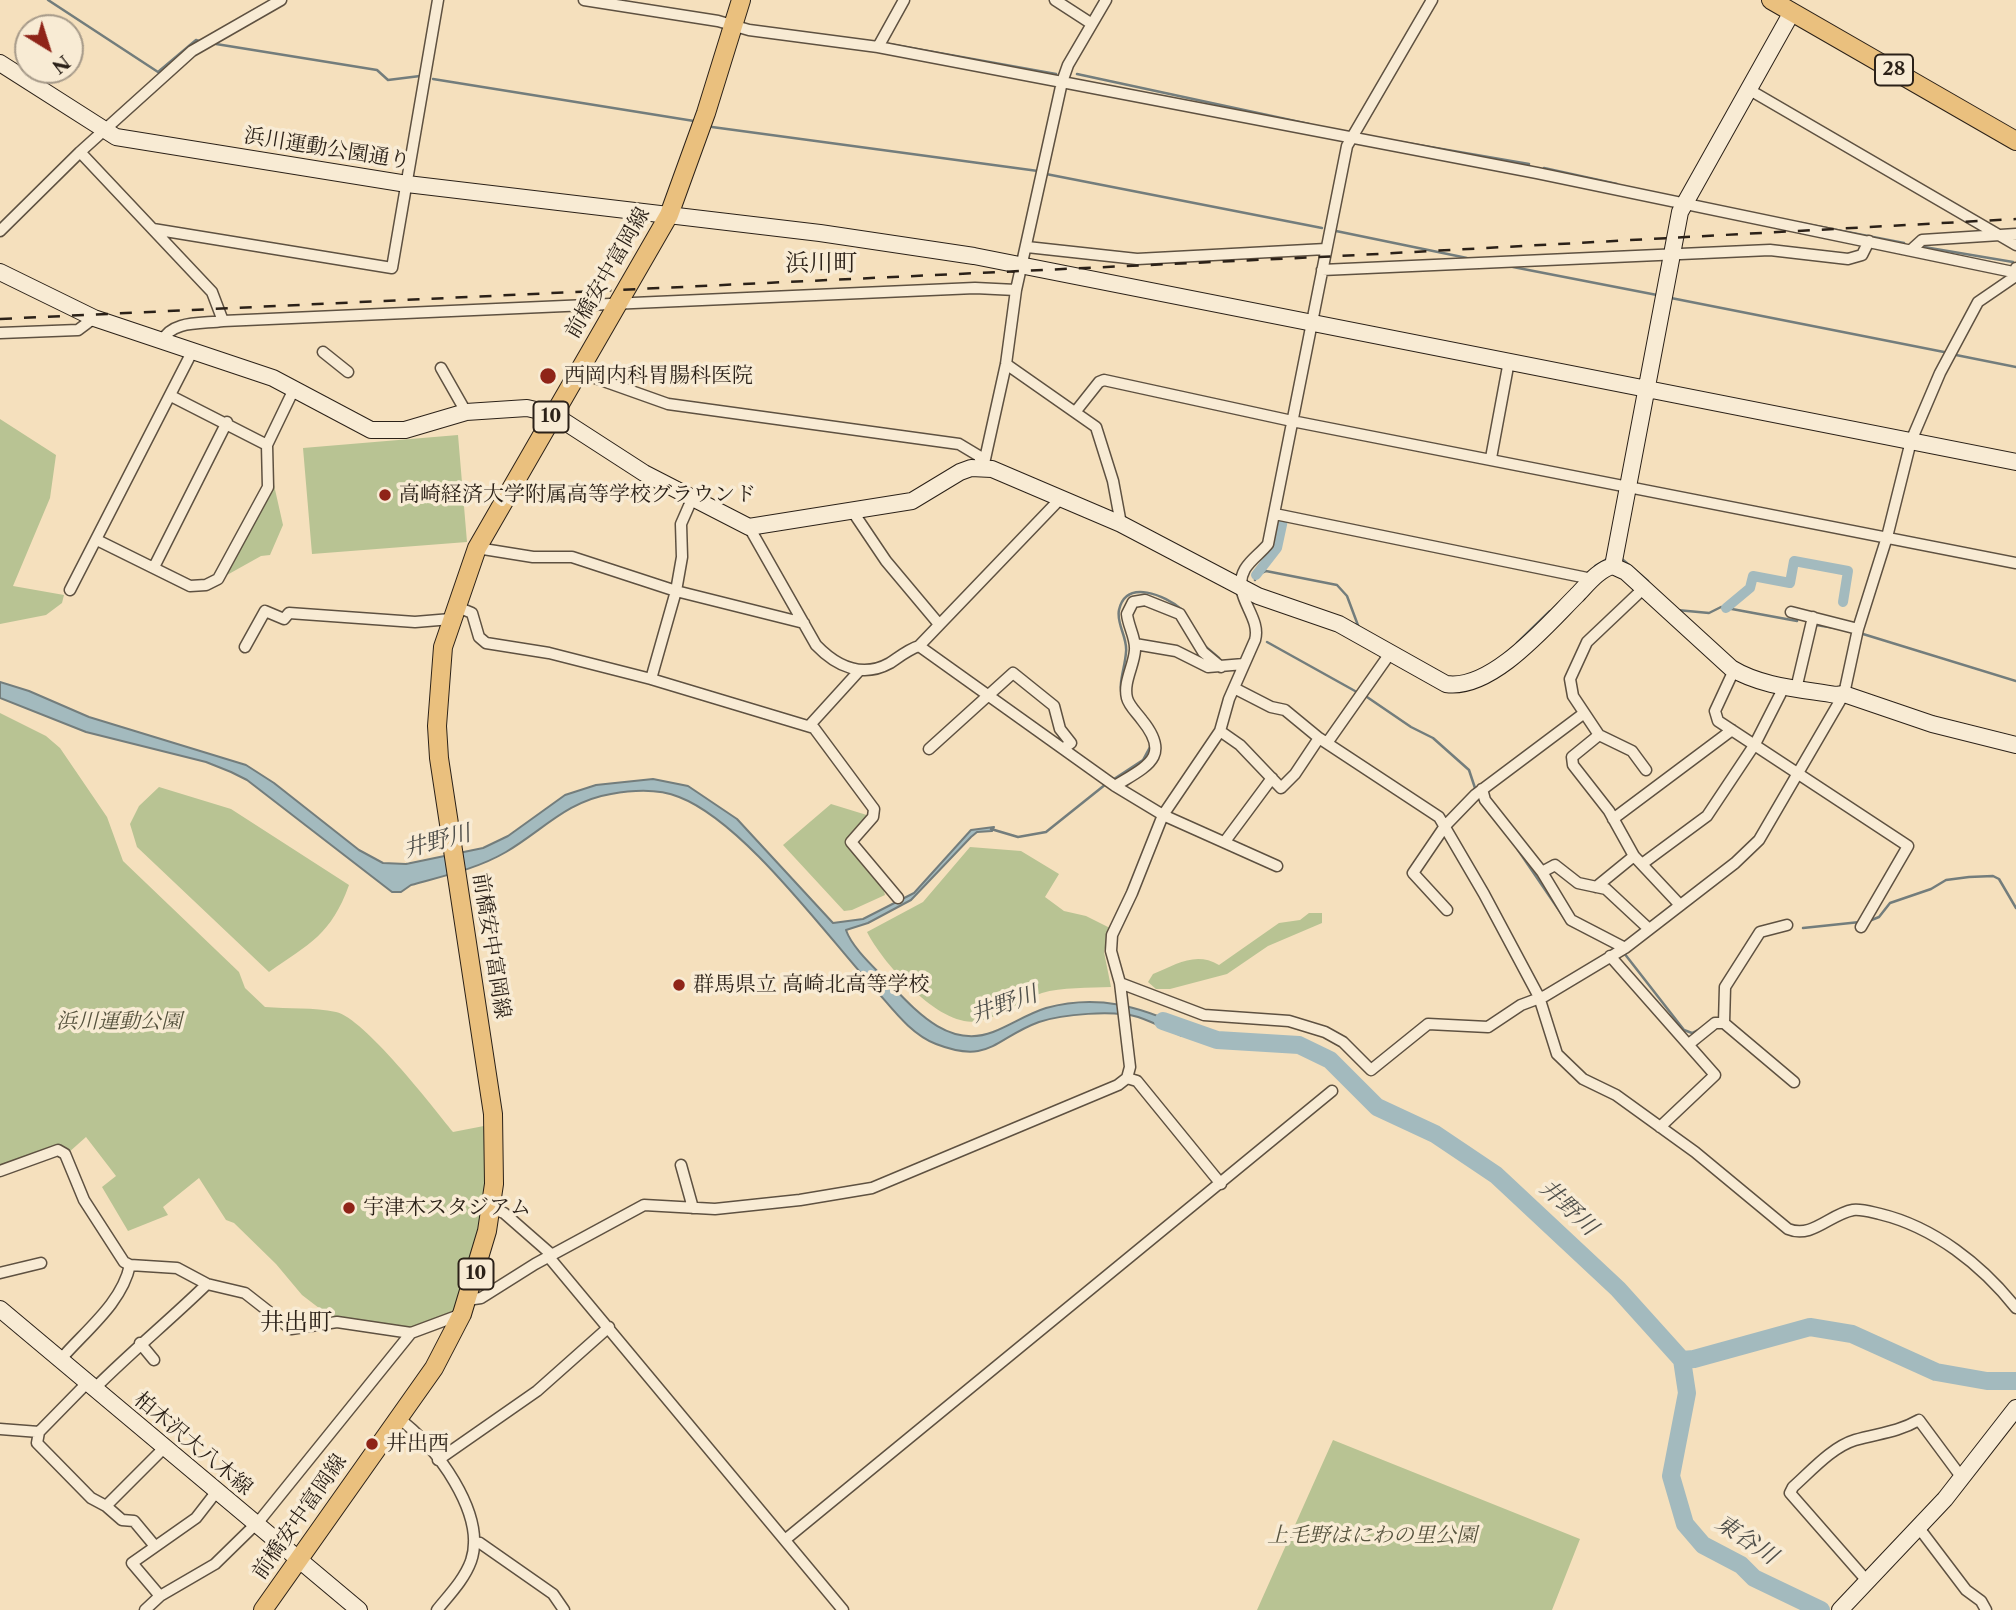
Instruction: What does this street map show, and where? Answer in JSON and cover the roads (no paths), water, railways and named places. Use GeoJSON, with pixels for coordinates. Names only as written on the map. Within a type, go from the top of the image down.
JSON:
{"type":"FeatureCollection","features":[{"type":"Feature","properties":{"kind":"main road","name":"前橋安中富岡線"},"geometry":{"type":"LineString","coordinates":[[263,1610],[434,1368],[464,1307],[484,1249],[494,1184],[493,1114],[452,851],[437,726],[442,657],[453,613],[477,548],[669,215],[741,0]]}},
{"type":"Feature","properties":{"kind":"main road","name":"28"},"geometry":{"type":"LineString","coordinates":[[1771,0],[2016,141]]}},
{"type":"Feature","properties":{"kind":"street"},"geometry":{"type":"LineString","coordinates":[[0,231],[80,152],[192,51],[281,0]]}},
{"type":"Feature","properties":{"kind":"street"},"geometry":{"type":"LineString","coordinates":[[153,229],[392,268],[438,0]]}},
{"type":"Feature","properties":{"kind":"street"},"geometry":{"type":"LineString","coordinates":[[584,0],[878,47],[1062,82],[1537,173],[1869,241],[2015,274]]}},
{"type":"Feature","properties":{"kind":"street"},"geometry":{"type":"LineString","coordinates":[[878,47],[904,0]]}},
{"type":"Feature","properties":{"kind":"street"},"geometry":{"type":"LineString","coordinates":[[1055,0],[1092,24]]}},
{"type":"Feature","properties":{"kind":"street"},"geometry":{"type":"LineString","coordinates":[[984,468],[1006,364],[1016,290],[1062,82],[1106,0]]}},
{"type":"Feature","properties":{"kind":"street"},"geometry":{"type":"LineString","coordinates":[[145,1610],[160,1596],[215,1564],[255,1525],[411,1333],[481,1298],[550,1256],[644,1205],[693,1209],[800,1200],[880,1186],[1118,1085],[1128,1078],[1130,1067],[1120,982],[1111,951],[1112,935],[1163,815],[1220,730],[1257,634],[1240,588],[1243,572],[1268,544],[1326,249],[1351,139],[1432,0]]}},
{"type":"Feature","properties":{"kind":"street"},"geometry":{"type":"LineString","coordinates":[[1614,566],[1627,485],[1683,205],[1792,12]]}},
{"type":"Feature","properties":{"kind":"street","name":"浜川運動公園通り"},"geometry":{"type":"LineString","coordinates":[[0,63],[104,131],[121,138],[407,184],[820,233],[1023,266],[2016,462]]}},
{"type":"Feature","properties":{"kind":"street"},"geometry":{"type":"LineString","coordinates":[[1748,89],[2016,245]]}},
{"type":"Feature","properties":{"kind":"street"},"geometry":{"type":"LineString","coordinates":[[80,152],[212,292],[223,321]]}},
{"type":"Feature","properties":{"kind":"street"},"geometry":{"type":"LineString","coordinates":[[1911,250],[1922,240],[2016,234]]}},
{"type":"Feature","properties":{"kind":"street"},"geometry":{"type":"LineString","coordinates":[[1322,270],[1770,250],[1848,259],[1861,255],[1869,241]]}},
{"type":"Feature","properties":{"kind":"street"},"geometry":{"type":"LineString","coordinates":[[1027,247],[1137,259],[1326,249]]}},
{"type":"Feature","properties":{"kind":"street"},"geometry":{"type":"LineString","coordinates":[[0,272],[94,318],[274,378],[357,425],[385,432],[405,430],[466,412],[527,408],[551,416],[692,499],[749,527],[823,652],[859,671],[873,671],[919,646],[938,623],[1062,498]]}},
{"type":"Feature","properties":{"kind":"street"},"geometry":{"type":"LineString","coordinates":[[1120,982],[1204,1015],[1289,1021],[1325,1032],[1343,1042],[1371,1070],[1428,1024],[1488,1027],[1521,1005],[1539,998],[1625,948],[1681,905],[1750,850],[1844,694],[1858,629],[1887,537],[1911,441],[1940,373],[1978,302],[2015,274]]}},
{"type":"Feature","properties":{"kind":"street"},"geometry":{"type":"LineString","coordinates":[[162,341],[166,334],[176,327],[223,321],[975,288],[1016,290]]}},
{"type":"Feature","properties":{"kind":"street"},"geometry":{"type":"LineString","coordinates":[[0,332],[78,330],[94,318]]}},
{"type":"Feature","properties":{"kind":"street"},"geometry":{"type":"LineString","coordinates":[[70,590],[192,352]]}},
{"type":"Feature","properties":{"kind":"street"},"geometry":{"type":"LineString","coordinates":[[323,352],[348,372]]}},
{"type":"Feature","properties":{"kind":"street"},"geometry":{"type":"LineString","coordinates":[[1491,458],[1509,362]]}},
{"type":"Feature","properties":{"kind":"street"},"geometry":{"type":"LineString","coordinates":[[1006,364],[1096,427],[1121,524]]}},
{"type":"Feature","properties":{"kind":"street"},"geometry":{"type":"LineString","coordinates":[[441,368],[466,412]]}},
{"type":"Feature","properties":{"kind":"street"},"geometry":{"type":"LineString","coordinates":[[578,372],[668,404],[959,444],[979,456],[984,468]]}},
{"type":"Feature","properties":{"kind":"street"},"geometry":{"type":"LineString","coordinates":[[1076,411],[1099,382],[1104,380],[1292,421],[2016,563]]}},
{"type":"Feature","properties":{"kind":"street"},"geometry":{"type":"LineString","coordinates":[[97,540],[190,586],[206,585],[222,576],[268,487],[267,445],[294,390]]}},
{"type":"Feature","properties":{"kind":"street"},"geometry":{"type":"LineString","coordinates":[[171,396],[267,445]]}},
{"type":"Feature","properties":{"kind":"street"},"geometry":{"type":"LineString","coordinates":[[154,567],[226,422]]}},
{"type":"Feature","properties":{"kind":"street"},"geometry":{"type":"LineString","coordinates":[[749,527],[920,499],[960,472],[984,468],[1121,524],[1240,588],[1339,624],[1446,684],[1462,685],[1482,679],[1509,659],[1592,579],[1614,566]]}},
{"type":"Feature","properties":{"kind":"street"},"geometry":{"type":"LineString","coordinates":[[651,679],[676,591],[682,557],[681,524],[692,499]]}},
{"type":"Feature","properties":{"kind":"street"},"geometry":{"type":"LineString","coordinates":[[853,512],[886,561],[938,623]]}},
{"type":"Feature","properties":{"kind":"street"},"geometry":{"type":"LineString","coordinates":[[1275,514],[1592,579]]}},
{"type":"Feature","properties":{"kind":"street"},"geometry":{"type":"LineString","coordinates":[[477,548],[533,557],[572,557],[676,591],[804,623]]}},
{"type":"Feature","properties":{"kind":"street"},"geometry":{"type":"LineString","coordinates":[[1614,566],[1644,588],[1734,670],[1791,688],[1844,694],[1932,724],[2016,745]]}},
{"type":"Feature","properties":{"kind":"street"},"geometry":{"type":"LineString","coordinates":[[1644,588],[1587,642],[1573,669],[1570,688],[1583,714],[1599,735],[1632,751],[1646,770]]}},
{"type":"Feature","properties":{"kind":"street"},"geometry":{"type":"LineString","coordinates":[[1111,783],[1149,764],[1156,752],[1154,734],[1127,699],[1135,644],[1127,614],[1133,602],[1145,600],[1180,614],[1199,646],[1221,667]]}},
{"type":"Feature","properties":{"kind":"street"},"geometry":{"type":"LineString","coordinates":[[245,647],[265,611],[284,619],[289,613],[415,622],[453,613],[472,612],[479,637],[486,643],[549,653],[651,679],[809,726],[818,732],[874,809],[873,817],[851,842],[894,901]]}},
{"type":"Feature","properties":{"kind":"street"},"geometry":{"type":"LineString","coordinates":[[1791,612],[1858,629]]}},
{"type":"Feature","properties":{"kind":"street"},"geometry":{"type":"LineString","coordinates":[[1596,887],[1707,816],[1791,688],[1813,617]]}},
{"type":"Feature","properties":{"kind":"street"},"geometry":{"type":"LineString","coordinates":[[1135,644],[1176,651],[1202,665],[1221,667],[1244,664]]}},
{"type":"Feature","properties":{"kind":"street"},"geometry":{"type":"LineString","coordinates":[[919,646],[1111,783],[1163,815],[1226,840],[1277,866]]}},
{"type":"Feature","properties":{"kind":"street"},"geometry":{"type":"LineString","coordinates":[[1220,730],[1240,745],[1281,788],[1323,741],[1391,652]]}},
{"type":"Feature","properties":{"kind":"street"},"geometry":{"type":"LineString","coordinates":[[1734,670],[1714,714],[1718,721],[1755,744],[1796,775],[1908,846],[1861,927]]}},
{"type":"Feature","properties":{"kind":"street"},"geometry":{"type":"LineString","coordinates":[[809,726],[859,671]]}},
{"type":"Feature","properties":{"kind":"street"},"geometry":{"type":"LineString","coordinates":[[929,749],[988,697],[1004,678],[1017,674],[1054,706],[1060,729],[1071,743],[1064,748]]}},
{"type":"Feature","properties":{"kind":"street"},"geometry":{"type":"LineString","coordinates":[[1234,688],[1271,707],[1285,710],[1323,741],[1439,817],[1539,998],[1553,1047],[1564,1062],[1583,1079],[1616,1095],[1702,1157],[1788,1229],[1807,1231],[1856,1210],[1903,1221],[1930,1232],[1991,1278],[2016,1308]]}},
{"type":"Feature","properties":{"kind":"street"},"geometry":{"type":"LineString","coordinates":[[1447,910],[1413,873],[1445,826],[1482,789],[1583,714]]}},
{"type":"Feature","properties":{"kind":"street"},"geometry":{"type":"LineString","coordinates":[[1613,819],[1732,730]]}},
{"type":"Feature","properties":{"kind":"street"},"geometry":{"type":"LineString","coordinates":[[1599,735],[1575,753],[1572,761],[1638,860],[1681,905]]}},
{"type":"Feature","properties":{"kind":"street"},"geometry":{"type":"LineString","coordinates":[[1226,840],[1272,778]]}},
{"type":"Feature","properties":{"kind":"street"},"geometry":{"type":"LineString","coordinates":[[1482,789],[1485,800],[1542,872],[1571,920],[1625,948]]}},
{"type":"Feature","properties":{"kind":"street"},"geometry":{"type":"LineString","coordinates":[[1542,872],[1555,865],[1578,883],[1605,889],[1649,929]]}},
{"type":"Feature","properties":{"kind":"street"},"geometry":{"type":"LineString","coordinates":[[1724,1023],[1725,987],[1746,954],[1763,929],[1787,925]]}},
{"type":"Feature","properties":{"kind":"street"},"geometry":{"type":"LineString","coordinates":[[1610,956],[1715,1075],[1660,1127]]}},
{"type":"Feature","properties":{"kind":"street"},"geometry":{"type":"LineString","coordinates":[[1689,1044],[1715,1023],[1724,1023],[1794,1082]]}},
{"type":"Feature","properties":{"kind":"street"},"geometry":{"type":"LineString","coordinates":[[1128,1078],[1137,1082],[1222,1184]]}},
{"type":"Feature","properties":{"kind":"street"},"geometry":{"type":"LineString","coordinates":[[786,1539],[1222,1184],[1332,1091]]}},
{"type":"Feature","properties":{"kind":"street"},"geometry":{"type":"LineString","coordinates":[[0,1171],[58,1150],[65,1154],[84,1200],[124,1262],[130,1265],[177,1268],[208,1284],[257,1299],[291,1329],[345,1322],[411,1333]]}},
{"type":"Feature","properties":{"kind":"street"},"geometry":{"type":"LineString","coordinates":[[681,1165],[693,1209]]}},
{"type":"Feature","properties":{"kind":"street"},"geometry":{"type":"LineString","coordinates":[[491,1208],[504,1213],[550,1256],[843,1610]]}},
{"type":"Feature","properties":{"kind":"street"},"geometry":{"type":"LineString","coordinates":[[0,1273],[41,1263]]}},
{"type":"Feature","properties":{"kind":"street"},"geometry":{"type":"LineString","coordinates":[[61,1359],[117,1297],[128,1280],[130,1265]]}},
{"type":"Feature","properties":{"kind":"street"},"geometry":{"type":"LineString","coordinates":[[154,1545],[134,1521],[122,1520],[91,1497],[37,1443],[39,1432],[208,1284]]}},
{"type":"Feature","properties":{"kind":"street","name":"柏木沢大八木線"},"geometry":{"type":"LineString","coordinates":[[0,1309],[359,1610]]}},
{"type":"Feature","properties":{"kind":"street"},"geometry":{"type":"LineString","coordinates":[[438,1460],[548,1383],[610,1327]]}},
{"type":"Feature","properties":{"kind":"street"},"geometry":{"type":"LineString","coordinates":[[140,1342],[154,1360]]}},
{"type":"Feature","properties":{"kind":"street"},"geometry":{"type":"LineString","coordinates":[[1840,1610],[1919,1528],[2014,1416]]}},
{"type":"Feature","properties":{"kind":"street"},"geometry":{"type":"LineString","coordinates":[[398,1418],[438,1460],[463,1494],[474,1542],[471,1561],[464,1576],[437,1610]]}},
{"type":"Feature","properties":{"kind":"street"},"geometry":{"type":"LineString","coordinates":[[1868,1582],[1790,1493],[1793,1487],[1841,1446],[1856,1440],[1887,1435],[1919,1420],[1962,1478]]}},
{"type":"Feature","properties":{"kind":"street"},"geometry":{"type":"LineString","coordinates":[[0,1429],[39,1432]]}},
{"type":"Feature","properties":{"kind":"street"},"geometry":{"type":"LineString","coordinates":[[106,1506],[164,1448]]}},
{"type":"Feature","properties":{"kind":"street"},"geometry":{"type":"LineString","coordinates":[[160,1596],[132,1563],[154,1545],[197,1518],[217,1491]]}},
{"type":"Feature","properties":{"kind":"street"},"geometry":{"type":"LineString","coordinates":[[1919,1528],[1966,1590],[1983,1603],[1986,1610]]}},
{"type":"Feature","properties":{"kind":"street"},"geometry":{"type":"LineString","coordinates":[[474,1542],[480,1543],[553,1594],[564,1610]]}},
{"type":"Feature","properties":{"kind":"water"},"geometry":{"type":"Polygon","coordinates":[[[0,682],[29,691],[89,717],[246,765],[274,783],[359,850],[383,863],[406,864],[483,848],[508,836],[565,795],[596,785],[653,779],[688,786],[737,819],[833,923],[863,919],[914,893],[971,830],[994,827],[992,831],[977,832],[971,837],[911,900],[868,923],[846,930],[853,944],[871,965],[922,1015],[948,1031],[962,1035],[977,1036],[993,1032],[1046,1008],[1083,1002],[1135,1008],[1185,1028],[1182,1036],[1138,1017],[1088,1014],[1039,1022],[991,1047],[969,1052],[954,1050],[927,1040],[902,1020],[756,854],[704,810],[679,797],[662,792],[611,794],[581,803],[495,858],[460,872],[411,885],[401,892],[392,892],[247,780],[206,762],[86,732],[0,698],[0,682]]]}},
{"type":"Feature","properties":{"kind":"waterway"},"geometry":{"type":"LineString","coordinates":[[48,0],[158,72],[196,40],[202,42]]}},
{"type":"Feature","properties":{"kind":"waterway"},"geometry":{"type":"LineString","coordinates":[[216,44],[377,70],[388,80],[420,76]]}},
{"type":"Feature","properties":{"kind":"waterway"},"geometry":{"type":"LineString","coordinates":[[889,44],[1056,74]]}},
{"type":"Feature","properties":{"kind":"waterway"},"geometry":{"type":"LineString","coordinates":[[1077,74],[1309,124]]}},
{"type":"Feature","properties":{"kind":"waterway"},"geometry":{"type":"LineString","coordinates":[[433,79],[694,121]]}},
{"type":"Feature","properties":{"kind":"waterway"},"geometry":{"type":"LineString","coordinates":[[712,127],[1038,171]]}},
{"type":"Feature","properties":{"kind":"waterway"},"geometry":{"type":"LineString","coordinates":[[1401,142],[1529,164]]}},
{"type":"Feature","properties":{"kind":"waterway"},"geometry":{"type":"LineString","coordinates":[[1544,168],[1617,184]]}},
{"type":"Feature","properties":{"kind":"waterway"},"geometry":{"type":"LineString","coordinates":[[1046,174],[1322,228]]}},
{"type":"Feature","properties":{"kind":"waterway"},"geometry":{"type":"LineString","coordinates":[[1801,223],[1904,243]]}},
{"type":"Feature","properties":{"kind":"waterway"},"geometry":{"type":"LineString","coordinates":[[1336,231],[1467,258]]}},
{"type":"Feature","properties":{"kind":"waterway"},"geometry":{"type":"LineString","coordinates":[[1924,247],[2013,262]]}},
{"type":"Feature","properties":{"kind":"waterway"},"geometry":{"type":"LineString","coordinates":[[1513,267],[1657,295]]}},
{"type":"Feature","properties":{"kind":"waterway"},"geometry":{"type":"LineString","coordinates":[[1671,298],[1944,352]]}},
{"type":"Feature","properties":{"kind":"waterway"},"geometry":{"type":"LineString","coordinates":[[1956,355],[2016,367]]}},
{"type":"Feature","properties":{"kind":"waterway"},"geometry":{"type":"LineString","coordinates":[[1256,575],[1277,548],[1283,520]]}},
{"type":"Feature","properties":{"kind":"waterway"},"geometry":{"type":"LineString","coordinates":[[1595,566],[1607,559]]}},
{"type":"Feature","properties":{"kind":"waterway"},"geometry":{"type":"LineString","coordinates":[[1622,559],[1648,581]]}},
{"type":"Feature","properties":{"kind":"waterway"},"geometry":{"type":"LineString","coordinates":[[1726,608],[1750,588],[1753,576],[1790,583],[1794,561],[1848,571],[1843,602]]}},
{"type":"Feature","properties":{"kind":"waterway"},"geometry":{"type":"LineString","coordinates":[[1255,580],[1256,575],[1266,571],[1337,585],[1347,596],[1359,628]]}},
{"type":"Feature","properties":{"kind":"waterway"},"geometry":{"type":"LineString","coordinates":[[1123,700],[1121,682],[1126,647],[1119,620],[1123,600],[1138,592],[1147,593],[1166,599],[1181,609]]}},
{"type":"Feature","properties":{"kind":"waterway"},"geometry":{"type":"LineString","coordinates":[[1677,610],[1709,613],[1721,607],[1797,621]]}},
{"type":"Feature","properties":{"kind":"waterway"},"geometry":{"type":"LineString","coordinates":[[1517,643],[1550,611]]}},
{"type":"Feature","properties":{"kind":"waterway"},"geometry":{"type":"LineString","coordinates":[[1816,625],[1835,628]]}},
{"type":"Feature","properties":{"kind":"waterway"},"geometry":{"type":"LineString","coordinates":[[1863,634],[2016,681]]}},
{"type":"Feature","properties":{"kind":"waterway"},"geometry":{"type":"LineString","coordinates":[[1267,642],[1355,691]]}},
{"type":"Feature","properties":{"kind":"waterway"},"geometry":{"type":"LineString","coordinates":[[1206,647],[1219,658]]}},
{"type":"Feature","properties":{"kind":"waterway"},"geometry":{"type":"LineString","coordinates":[[1367,697],[1411,727],[1433,738],[1469,770],[1475,788]]}},
{"type":"Feature","properties":{"kind":"waterway"},"geometry":{"type":"LineString","coordinates":[[1111,781],[1143,760],[1150,747]]}},
{"type":"Feature","properties":{"kind":"waterway"},"geometry":{"type":"LineString","coordinates":[[991,829],[1018,837],[1046,832],[1106,784]]}},
{"type":"Feature","properties":{"kind":"waterway"},"geometry":{"type":"LineString","coordinates":[[1478,798],[1490,814]]}},
{"type":"Feature","properties":{"kind":"waterway"},"geometry":{"type":"LineString","coordinates":[[1518,850],[1565,919]]}},
{"type":"Feature","properties":{"kind":"waterway"},"geometry":{"type":"LineString","coordinates":[[1869,921],[1879,917],[1890,903],[1931,889],[1946,880],[1969,877],[1993,876],[1999,879],[2016,908]]}},
{"type":"Feature","properties":{"kind":"waterway"},"geometry":{"type":"LineString","coordinates":[[1803,928],[1860,922]]}},
{"type":"Feature","properties":{"kind":"waterway"},"geometry":{"type":"LineString","coordinates":[[1624,953],[1684,1030],[1692,1033],[1700,1029]]}},
{"type":"Feature","properties":{"kind":"waterway","name":"井野川"},"geometry":{"type":"LineString","coordinates":[[1163,1021],[1217,1040],[1299,1045],[1330,1060],[1377,1107],[1435,1134],[1496,1175],[1618,1289],[1682,1360]]}},
{"type":"Feature","properties":{"kind":"waterway","name":"井野川"},"geometry":{"type":"LineString","coordinates":[[1682,1360],[1810,1327],[1852,1334],[1936,1372],[1987,1381],[2016,1381]]}},
{"type":"Feature","properties":{"kind":"waterway","name":"東谷川"},"geometry":{"type":"LineString","coordinates":[[1682,1360],[1687,1393],[1671,1476],[1685,1524],[1703,1545],[1741,1565],[1754,1578],[1821,1610]]}},
{"type":"Feature","properties":{"kind":"railway"},"geometry":{"type":"LineString","coordinates":[[0,319],[1340,256],[2016,219]]}},
{"type":"Feature","properties":{"kind":"place","name":"西岡内科胃腸科医院"},"geometry":{"type":"Point","coordinates":[548,376]}},
{"type":"Feature","properties":{"kind":"place","name":"高崎経済大学附属高等学校グラウンド"},"geometry":{"type":"Point","coordinates":[385,495]}},
{"type":"Feature","properties":{"kind":"place","name":"群馬県立 高崎北高等学校"},"geometry":{"type":"Point","coordinates":[679,985]}},
{"type":"Feature","properties":{"kind":"place","name":"宇津木スタジアム"},"geometry":{"type":"Point","coordinates":[349,1208]}},
{"type":"Feature","properties":{"kind":"place","name":"井出西"},"geometry":{"type":"Point","coordinates":[372,1444]}},
{"type":"Feature","properties":{"kind":"district","name":"浜川町"},"geometry":{"type":"Point","coordinates":[821,264]}},
{"type":"Feature","properties":{"kind":"district","name":"井出町"},"geometry":{"type":"Point","coordinates":[296,1323]}},
{"type":"Feature","properties":{"kind":"park label","name":"浜川運動公園"},"geometry":{"type":"Point","coordinates":[119,1022]}},
{"type":"Feature","properties":{"kind":"park label","name":"上毛野はにわの里公園"},"geometry":{"type":"Point","coordinates":[1372,1536]}}]}
